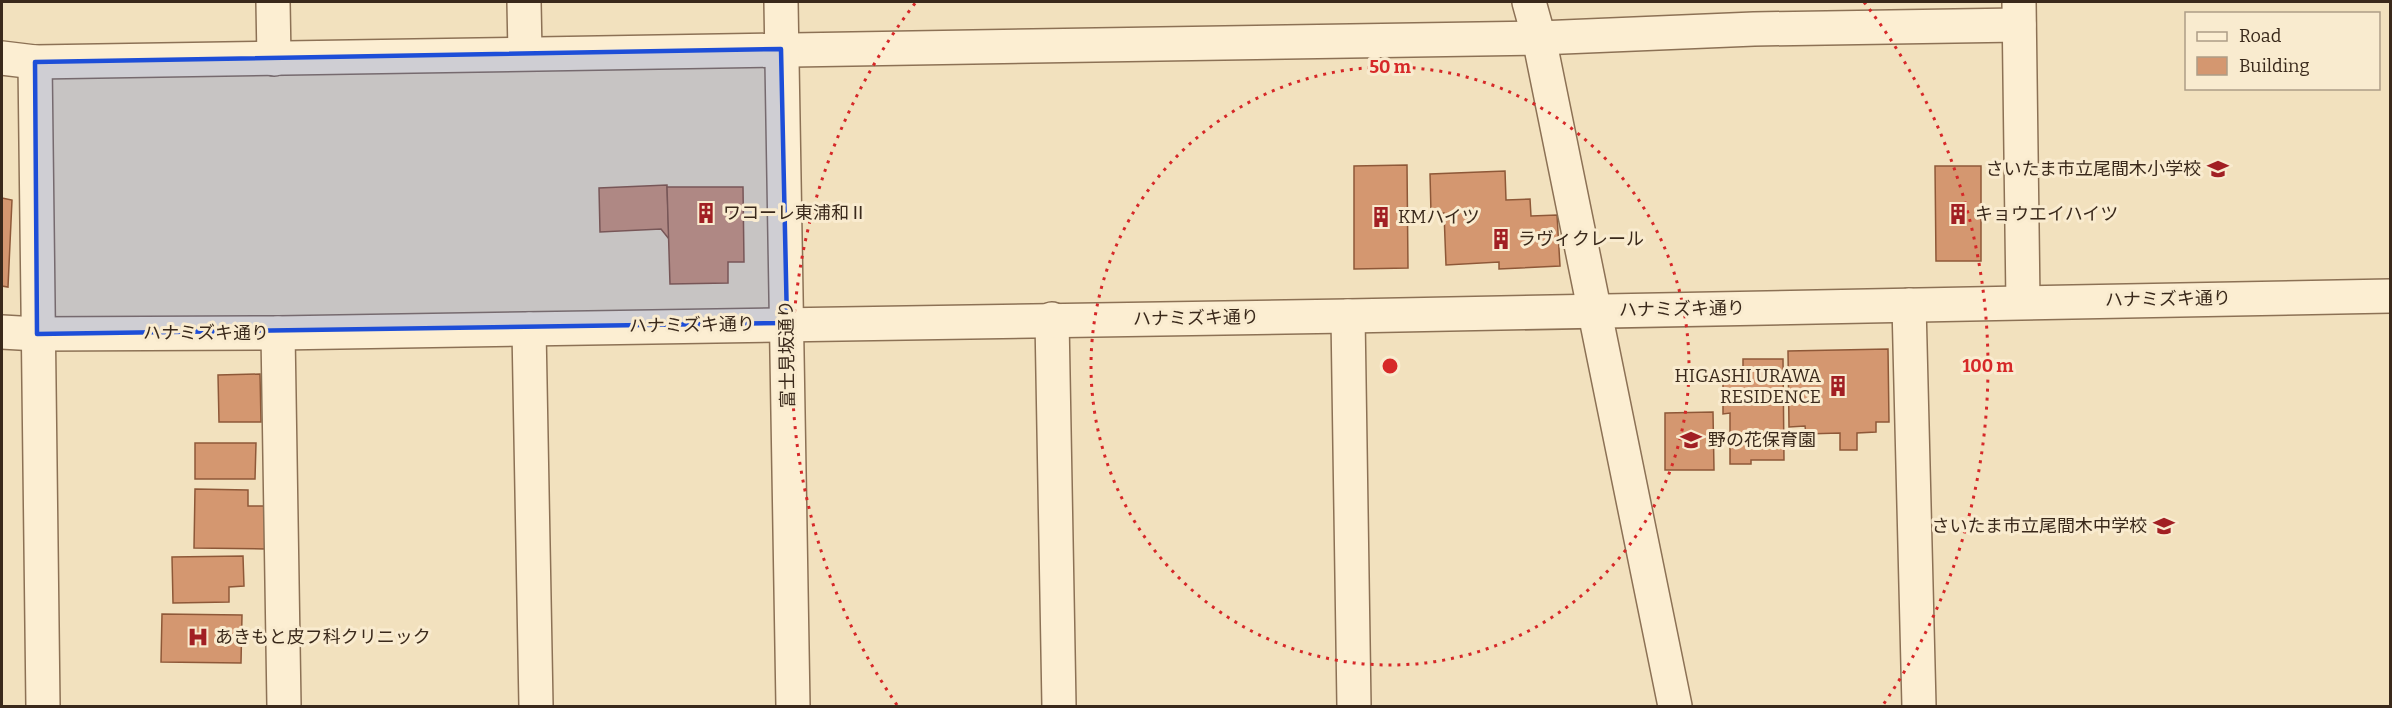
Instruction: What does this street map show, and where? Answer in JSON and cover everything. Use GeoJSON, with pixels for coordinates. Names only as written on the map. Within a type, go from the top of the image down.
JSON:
{"type":"FeatureCollection","features":[{"type":"Feature","properties":{"kind":"street"},"geometry":{"type":"LineString","coordinates":[[273,2],[274,59]]}},
{"type":"Feature","properties":{"kind":"street"},"geometry":{"type":"LineString","coordinates":[[524,2],[525,53]]}},
{"type":"Feature","properties":{"kind":"street","name":"富士見坂通り"},"geometry":{"type":"LineString","coordinates":[[781,2],[793,706]]}},
{"type":"Feature","properties":{"kind":"street"},"geometry":{"type":"LineString","coordinates":[[1529,2],[1539,38],[1673,704]]}},
{"type":"Feature","properties":{"kind":"street"},"geometry":{"type":"LineString","coordinates":[[2,58],[35,62],[274,59],[525,53],[1539,38],[1754,15],[2019,13],[2024,302]]}},
{"type":"Feature","properties":{"kind":"street"},"geometry":{"type":"LineString","coordinates":[[35,62],[43,706]]}},
{"type":"Feature","properties":{"kind":"street","name":"ハナミズキ通り"},"geometry":{"type":"LineString","coordinates":[[2,332],[37,334],[278,333],[2391,296]]}},
{"type":"Feature","properties":{"kind":"street"},"geometry":{"type":"LineString","coordinates":[[1909,305],[1918,706]]}},
{"type":"Feature","properties":{"kind":"street"},"geometry":{"type":"LineString","coordinates":[[1348,316],[1354,706]]}},
{"type":"Feature","properties":{"kind":"street"},"geometry":{"type":"LineString","coordinates":[[1052,319],[1059,706]]}},
{"type":"Feature","properties":{"kind":"street"},"geometry":{"type":"LineString","coordinates":[[529,329],[536,706]]}},
{"type":"Feature","properties":{"kind":"street"},"geometry":{"type":"LineString","coordinates":[[278,333],[285,706]]}},
{"type":"Feature","properties":{"kind":"highlighted area"},"geometry":{"type":"Polygon","coordinates":[[[781,49],[787,323],[37,334],[35,62],[781,49]]]}},
{"type":"Feature","properties":{"kind":"building","name":"KMハイツ"},"geometry":{"type":"Polygon","coordinates":[[[1407,165],[1408,268],[1354,269],[1354,166],[1407,165]]]}},
{"type":"Feature","properties":{"kind":"building","name":"キョウエイハイツ"},"geometry":{"type":"Polygon","coordinates":[[[1935,166],[1981,166],[1981,261],[1936,261],[1935,166]]]}},
{"type":"Feature","properties":{"kind":"building","name":"ラヴィクレール"},"geometry":{"type":"Polygon","coordinates":[[[1505,171],[1506,200],[1530,199],[1531,216],[1557,215],[1560,266],[1499,269],[1499,262],[1446,265],[1444,213],[1431,213],[1430,174],[1505,171]]]}},
{"type":"Feature","properties":{"kind":"building"},"geometry":{"type":"Polygon","coordinates":[[[667,185],[669,239],[661,229],[600,232],[599,188],[667,185]]]}},
{"type":"Feature","properties":{"kind":"building","name":"ワコーレ東浦和Ⅱ"},"geometry":{"type":"Polygon","coordinates":[[[667,187],[743,187],[744,262],[728,262],[728,283],[670,284],[667,187]]]}},
{"type":"Feature","properties":{"kind":"building"},"geometry":{"type":"Polygon","coordinates":[[[2,198],[12,200],[8,287],[2,286],[2,198]]]}},
{"type":"Feature","properties":{"kind":"building","name":"HIGASHI URAWA RESIDENCE"},"geometry":{"type":"Polygon","coordinates":[[[1888,349],[1889,422],[1876,422],[1876,432],[1857,433],[1857,450],[1840,450],[1840,433],[1806,434],[1805,426],[1789,427],[1788,351],[1888,349]]]}},
{"type":"Feature","properties":{"kind":"building"},"geometry":{"type":"Polygon","coordinates":[[[1743,359],[1783,359],[1784,460],[1751,460],[1751,464],[1730,464],[1730,413],[1723,414],[1723,371],[1743,371],[1743,359]]]}},
{"type":"Feature","properties":{"kind":"building"},"geometry":{"type":"Polygon","coordinates":[[[260,374],[261,422],[219,422],[218,375],[260,374]]]}},
{"type":"Feature","properties":{"kind":"building"},"geometry":{"type":"Polygon","coordinates":[[[1713,412],[1714,470],[1665,470],[1665,413],[1713,412]]]}},
{"type":"Feature","properties":{"kind":"building"},"geometry":{"type":"Polygon","coordinates":[[[195,443],[256,443],[255,479],[195,479],[195,443]]]}},
{"type":"Feature","properties":{"kind":"building"},"geometry":{"type":"Polygon","coordinates":[[[195,489],[248,490],[248,506],[266,506],[265,549],[194,548],[195,489]]]}},
{"type":"Feature","properties":{"kind":"building"},"geometry":{"type":"Polygon","coordinates":[[[243,556],[244,586],[229,587],[229,602],[173,603],[172,557],[243,556]]]}},
{"type":"Feature","properties":{"kind":"building"},"geometry":{"type":"Polygon","coordinates":[[[162,614],[242,615],[241,663],[161,662],[162,614]]]}},
{"type":"Feature","properties":{"kind":"place","name":"さいたま市立尾間木小学校"},"geometry":{"type":"Point","coordinates":[2218,169]}},
{"type":"Feature","properties":{"kind":"place","name":"ワコーレ東浦和Ⅱ"},"geometry":{"type":"Point","coordinates":[706,213]}},
{"type":"Feature","properties":{"kind":"place","name":"キョウエイハイツ"},"geometry":{"type":"Point","coordinates":[1958,214]}},
{"type":"Feature","properties":{"kind":"place","name":"KMハイツ"},"geometry":{"type":"Point","coordinates":[1381,217]}},
{"type":"Feature","properties":{"kind":"place","name":"ラヴィクレール"},"geometry":{"type":"Point","coordinates":[1501,239]}},
{"type":"Feature","properties":{"kind":"place","name":"HIGASHI URAWA RESIDENCE"},"geometry":{"type":"Point","coordinates":[1838,386]}},
{"type":"Feature","properties":{"kind":"place","name":"野の花保育園"},"geometry":{"type":"Point","coordinates":[1691,440]}},
{"type":"Feature","properties":{"kind":"place","name":"さいたま市立尾間木中学校"},"geometry":{"type":"Point","coordinates":[2164,526]}},
{"type":"Feature","properties":{"kind":"place","name":"あきもと皮フ科クリニック"},"geometry":{"type":"Point","coordinates":[198,637]}}]}
